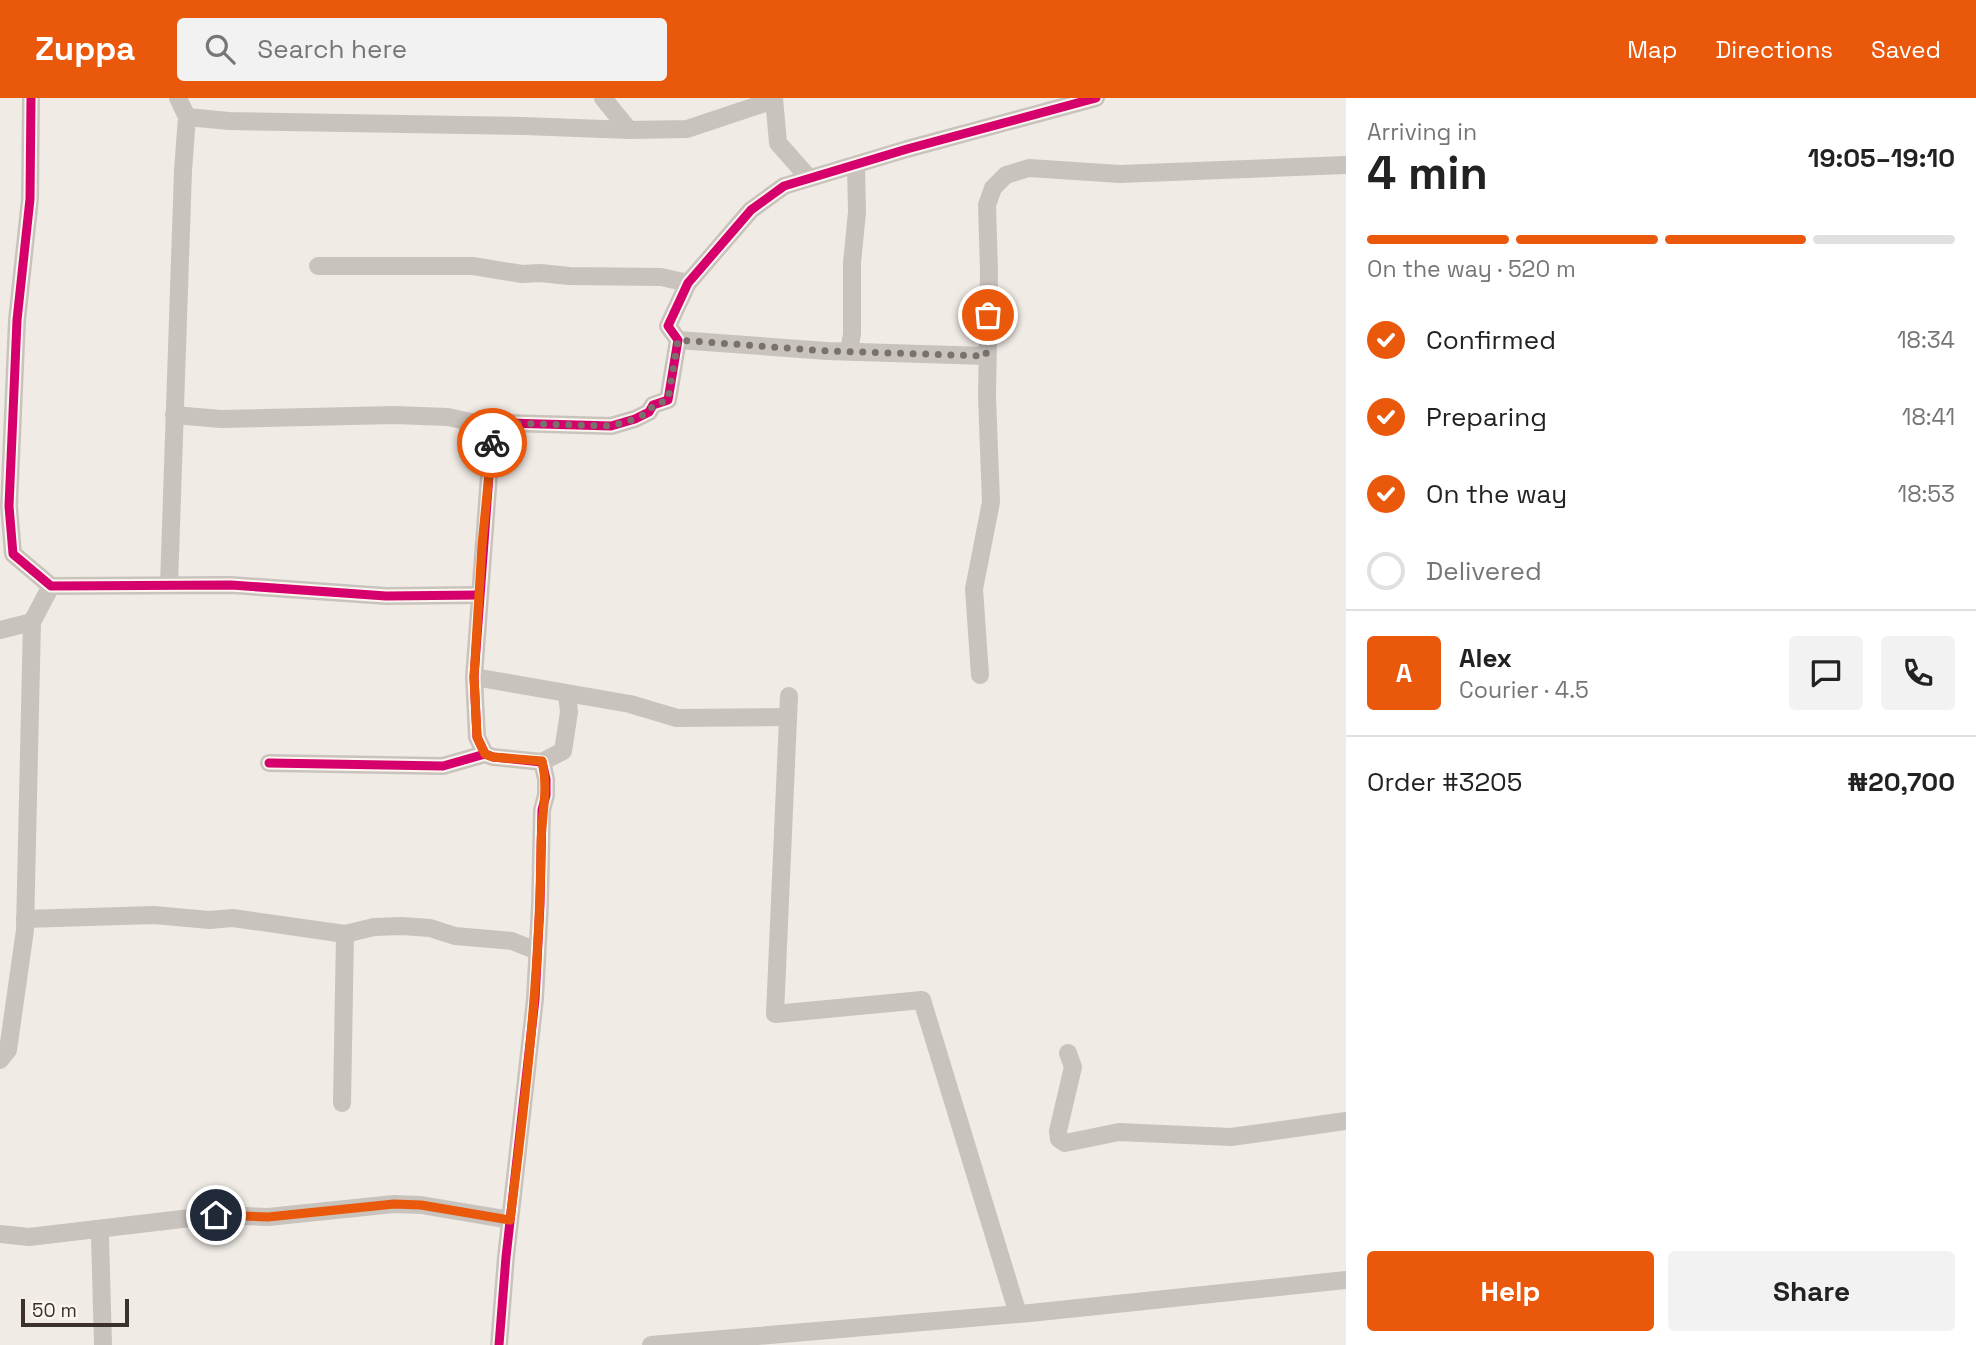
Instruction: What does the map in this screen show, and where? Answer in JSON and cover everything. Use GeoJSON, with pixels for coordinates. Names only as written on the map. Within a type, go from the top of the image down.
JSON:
{"type":"FeatureCollection","features":[{"type":"Feature","properties":{"kind":"street"},"geometry":{"type":"LineString","coordinates":[[31,98],[30,199],[18,320],[5,506],[13,554],[51,586],[231,585],[386,596],[479,595]]}},
{"type":"Feature","properties":{"kind":"street"},"geometry":{"type":"LineString","coordinates":[[169,585],[187,117],[178,98]]}},
{"type":"Feature","properties":{"kind":"street"},"geometry":{"type":"LineString","coordinates":[[603,98],[629,130]]}},
{"type":"Feature","properties":{"kind":"street"},"geometry":{"type":"LineString","coordinates":[[174,415],[220,419],[394,415],[448,417],[498,428],[507,423],[611,426],[635,419],[649,412],[653,405],[668,400],[678,340],[668,326],[688,283],[751,211],[784,186],[808,177],[1096,98]]}},
{"type":"Feature","properties":{"kind":"street"},"geometry":{"type":"LineString","coordinates":[[187,117],[229,121],[687,129],[774,99],[778,143],[808,177]]}},
{"type":"Feature","properties":{"kind":"street"},"geometry":{"type":"LineString","coordinates":[[849,351],[857,212],[856,165]]}},
{"type":"Feature","properties":{"kind":"street"},"geometry":{"type":"LineString","coordinates":[[980,675],[974,589],[991,502],[986,356],[989,272],[986,205],[993,188],[1006,175],[1029,168],[1120,174],[1346,165]]}},
{"type":"Feature","properties":{"kind":"street"},"geometry":{"type":"LineString","coordinates":[[318,266],[473,266],[522,274],[661,277],[688,283]]}},
{"type":"Feature","properties":{"kind":"street"},"geometry":{"type":"LineString","coordinates":[[678,340],[849,351],[986,356]]}},
{"type":"Feature","properties":{"kind":"street"},"geometry":{"type":"LineString","coordinates":[[485,754],[477,737],[474,677],[491,448],[498,428]]}},
{"type":"Feature","properties":{"kind":"street"},"geometry":{"type":"LineString","coordinates":[[0,1060],[8,1050],[25,919],[32,622],[51,586]]}},
{"type":"Feature","properties":{"kind":"street"},"geometry":{"type":"LineString","coordinates":[[0,630],[32,622]]}},
{"type":"Feature","properties":{"kind":"street"},"geometry":{"type":"LineString","coordinates":[[474,677],[631,705],[677,718],[788,717]]}},
{"type":"Feature","properties":{"kind":"street"},"geometry":{"type":"LineString","coordinates":[[269,763],[443,766],[485,754],[542,761],[564,751],[569,712],[567,694]]}},
{"type":"Feature","properties":{"kind":"street"},"geometry":{"type":"LineString","coordinates":[[789,696],[775,1014],[922,1000],[1017,1314]]}},
{"type":"Feature","properties":{"kind":"street"},"geometry":{"type":"LineString","coordinates":[[499,1345],[535,999],[542,810],[546,795],[542,761]]}},
{"type":"Feature","properties":{"kind":"street"},"geometry":{"type":"LineString","coordinates":[[25,919],[154,915],[209,920],[233,918],[345,934],[374,927],[430,928],[455,936],[512,941],[537,951]]}},
{"type":"Feature","properties":{"kind":"street"},"geometry":{"type":"LineString","coordinates":[[342,1103],[345,934]]}},
{"type":"Feature","properties":{"kind":"street"},"geometry":{"type":"LineString","coordinates":[[1068,1053],[1073,1068],[1058,1131],[1059,1139],[1065,1143],[1119,1132],[1231,1137],[1346,1121]]}},
{"type":"Feature","properties":{"kind":"street"},"geometry":{"type":"LineString","coordinates":[[0,1234],[29,1237],[216,1215],[268,1217],[394,1204],[421,1205],[510,1220]]}},
{"type":"Feature","properties":{"kind":"street"},"geometry":{"type":"LineString","coordinates":[[97,1229],[100,1237],[103,1345]]}},
{"type":"Feature","properties":{"kind":"street"},"geometry":{"type":"LineString","coordinates":[[651,1345],[1017,1314],[1346,1280]]}},
{"type":"Feature","properties":{"kind":"cycle path"},"geometry":{"type":"LineString","coordinates":[[31,98],[30,199],[17,320],[9,506],[13,554],[51,586],[231,585],[386,596],[479,595]]}},
{"type":"Feature","properties":{"kind":"cycle path"},"geometry":{"type":"LineString","coordinates":[[485,754],[477,737],[474,677],[491,448],[498,430],[507,423],[611,426],[635,419],[649,412],[653,405],[668,400],[678,340],[668,326],[688,283],[751,210],[784,186],[907,149],[1096,98]]}},
{"type":"Feature","properties":{"kind":"cycle path"},"geometry":{"type":"LineString","coordinates":[[269,763],[443,766],[485,754],[542,762],[546,795],[542,810],[535,999],[506,1257],[499,1345]]}},
{"type":"Feature","properties":{"kind":"way so far"},"geometry":{"type":"LineString","coordinates":[[492,443],[498,428],[507,423],[611,426],[649,412],[653,405],[668,400],[678,340],[827,351],[986,356],[988,315]]}},
{"type":"Feature","properties":{"kind":"route"},"geometry":{"type":"LineString","coordinates":[[216,1215],[268,1217],[394,1204],[421,1205],[510,1220],[535,999],[542,810],[546,779],[542,761],[493,757],[485,754],[477,737],[474,677],[482,545],[492,443]]}}]}
